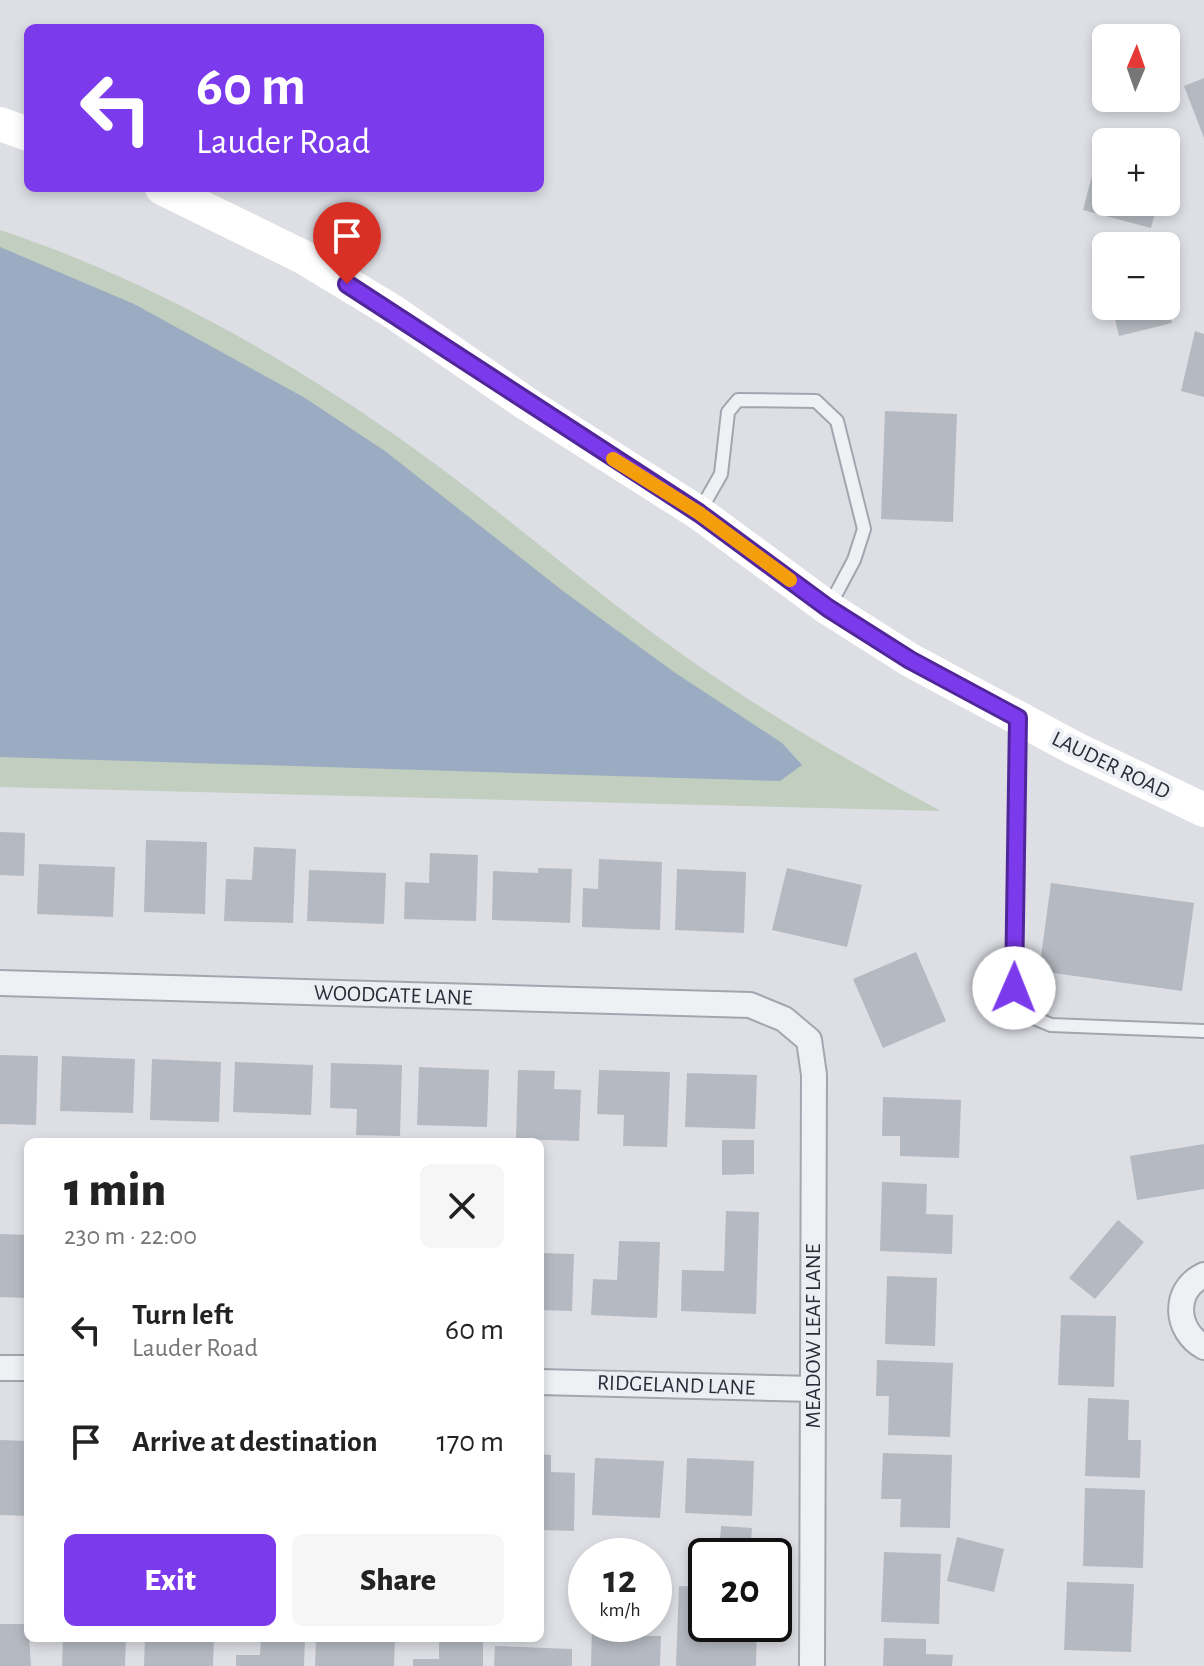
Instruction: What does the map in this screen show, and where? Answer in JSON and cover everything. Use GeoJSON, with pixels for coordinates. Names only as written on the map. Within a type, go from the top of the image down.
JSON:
{"type":"FeatureCollection","features":[{"type":"Feature","properties":{"kind":"main road"},"geometry":{"type":"LineString","coordinates":[[0,124],[24,133]]}},
{"type":"Feature","properties":{"kind":"main road","name":"LAUDER ROAD"},"geometry":{"type":"LineString","coordinates":[[170,192],[329,273],[699,513],[828,608],[910,660],[1018,718],[1204,810]]}},
{"type":"Feature","properties":{"kind":"street","name":"WOODGATE LANE"},"geometry":{"type":"LineString","coordinates":[[0,983],[750,1005],[784,1019]]}},
{"type":"Feature","properties":{"kind":"street","name":"MEADOW LEAF LANE"},"geometry":{"type":"LineString","coordinates":[[784,1019],[809,1040],[814,1075],[812,1666]]}},
{"type":"Feature","properties":{"kind":"street"},"geometry":{"type":"LineString","coordinates":[[1204,1275],[1188,1288],[1180,1313],[1190,1338],[1204,1347]]}},
{"type":"Feature","properties":{"kind":"street"},"geometry":{"type":"LineString","coordinates":[[0,1368],[24,1368]]}},
{"type":"Feature","properties":{"kind":"street","name":"RIDGELAND LANE"},"geometry":{"type":"LineString","coordinates":[[544,1382],[813,1389]]}},
{"type":"Feature","properties":{"kind":"lane"},"geometry":{"type":"LineString","coordinates":[[699,513],[721,474],[728,412],[738,400],[816,401],[837,421],[864,529],[854,560],[828,608]]}},
{"type":"Feature","properties":{"kind":"lane"},"geometry":{"type":"LineString","coordinates":[[1018,718],[1014,988],[1027,1015],[1051,1025],[1204,1031]]}},
{"type":"Feature","properties":{"kind":"green space"},"geometry":{"type":"Polygon","coordinates":[[[0,230],[155,293],[302,374],[432,461],[610,601],[714,676],[810,737],[941,811],[0,787],[0,230]]]}},
{"type":"Feature","properties":{"kind":"water"},"geometry":{"type":"Polygon","coordinates":[[[0,247],[134,304],[305,398],[385,451],[563,591],[674,672],[782,743],[802,765],[780,781],[0,757],[0,247]]]}},
{"type":"Feature","properties":{"kind":"building"},"geometry":{"type":"Polygon","coordinates":[[[1204,78],[1204,138],[1184,86],[1204,78]]]}},
{"type":"Feature","properties":{"kind":"building"},"geometry":{"type":"Polygon","coordinates":[[[1092,176],[1092,212],[1083,210],[1092,176]]]}},
{"type":"Feature","properties":{"kind":"building"},"geometry":{"type":"Polygon","coordinates":[[[1106,216],[1154,216],[1151,228],[1106,216]]]}},
{"type":"Feature","properties":{"kind":"building"},"geometry":{"type":"Polygon","coordinates":[[[1115,320],[1171,320],[1172,323],[1119,336],[1115,320]]]}},
{"type":"Feature","properties":{"kind":"building"},"geometry":{"type":"Polygon","coordinates":[[[1195,331],[1204,334],[1204,397],[1181,391],[1195,331]]]}},
{"type":"Feature","properties":{"kind":"building"},"geometry":{"type":"Polygon","coordinates":[[[885,411],[957,414],[953,522],[881,519],[885,411]]]}},
{"type":"Feature","properties":{"kind":"building"},"geometry":{"type":"Polygon","coordinates":[[[0,832],[25,833],[24,876],[0,875],[0,832]]]}},
{"type":"Feature","properties":{"kind":"building"},"geometry":{"type":"Polygon","coordinates":[[[146,840],[207,842],[205,914],[144,912],[146,840]]]}},
{"type":"Feature","properties":{"kind":"building"},"geometry":{"type":"Polygon","coordinates":[[[254,847],[296,849],[293,923],[224,921],[226,879],[252,880],[254,847]]]}},
{"type":"Feature","properties":{"kind":"building"},"geometry":{"type":"Polygon","coordinates":[[[430,853],[478,855],[476,921],[404,919],[405,882],[429,883],[430,853]]]}},
{"type":"Feature","properties":{"kind":"building"},"geometry":{"type":"Polygon","coordinates":[[[599,859],[662,862],[660,930],[582,927],[583,888],[598,889],[599,859]]]}},
{"type":"Feature","properties":{"kind":"building"},"geometry":{"type":"Polygon","coordinates":[[[39,864],[115,867],[113,917],[37,914],[39,864]]]}},
{"type":"Feature","properties":{"kind":"building"},"geometry":{"type":"Polygon","coordinates":[[[538,868],[572,869],[570,923],[492,920],[493,871],[538,873],[538,868]]]}},
{"type":"Feature","properties":{"kind":"building"},"geometry":{"type":"Polygon","coordinates":[[[787,868],[862,885],[847,947],[772,930],[787,868]]]}},
{"type":"Feature","properties":{"kind":"building"},"geometry":{"type":"Polygon","coordinates":[[[677,869],[746,872],[744,933],[675,930],[677,869]]]}},
{"type":"Feature","properties":{"kind":"building"},"geometry":{"type":"Polygon","coordinates":[[[309,870],[386,873],[384,924],[307,921],[309,870]]]}},
{"type":"Feature","properties":{"kind":"building"},"geometry":{"type":"Polygon","coordinates":[[[1051,883],[1194,903],[1182,991],[1039,971],[1051,883]]]}},
{"type":"Feature","properties":{"kind":"building"},"geometry":{"type":"Polygon","coordinates":[[[916,952],[946,1021],[883,1048],[853,979],[916,952]]]}},
{"type":"Feature","properties":{"kind":"building"},"geometry":{"type":"Polygon","coordinates":[[[0,1055],[38,1056],[36,1125],[0,1124],[0,1055]]]}},
{"type":"Feature","properties":{"kind":"building"},"geometry":{"type":"Polygon","coordinates":[[[62,1056],[135,1059],[133,1113],[60,1111],[62,1056]]]}},
{"type":"Feature","properties":{"kind":"building"},"geometry":{"type":"Polygon","coordinates":[[[152,1059],[221,1062],[219,1122],[150,1120],[152,1059]]]}},
{"type":"Feature","properties":{"kind":"building"},"geometry":{"type":"Polygon","coordinates":[[[235,1062],[313,1065],[311,1115],[233,1112],[235,1062]]]}},
{"type":"Feature","properties":{"kind":"building"},"geometry":{"type":"Polygon","coordinates":[[[331,1063],[402,1065],[400,1136],[356,1135],[357,1109],[330,1108],[331,1063]]]}},
{"type":"Feature","properties":{"kind":"building"},"geometry":{"type":"Polygon","coordinates":[[[419,1067],[489,1070],[487,1127],[417,1125],[419,1067]]]}},
{"type":"Feature","properties":{"kind":"building"},"geometry":{"type":"Polygon","coordinates":[[[518,1070],[555,1071],[554,1089],[581,1090],[579,1141],[516,1138],[518,1070]]]}},
{"type":"Feature","properties":{"kind":"building"},"geometry":{"type":"Polygon","coordinates":[[[599,1070],[670,1072],[667,1147],[623,1146],[624,1115],[597,1114],[599,1070]]]}},
{"type":"Feature","properties":{"kind":"building"},"geometry":{"type":"Polygon","coordinates":[[[687,1073],[757,1075],[755,1129],[685,1127],[687,1073]]]}},
{"type":"Feature","properties":{"kind":"building"},"geometry":{"type":"Polygon","coordinates":[[[883,1097],[961,1100],[959,1158],[900,1156],[900,1136],[882,1136],[883,1097]]]}},
{"type":"Feature","properties":{"kind":"building"},"geometry":{"type":"Polygon","coordinates":[[[722,1140],[754,1140],[754,1174],[722,1175],[722,1140]]]}},
{"type":"Feature","properties":{"kind":"building"},"geometry":{"type":"Polygon","coordinates":[[[1204,1144],[1204,1189],[1137,1200],[1130,1156],[1204,1144]]]}},
{"type":"Feature","properties":{"kind":"building"},"geometry":{"type":"Polygon","coordinates":[[[882,1182],[927,1184],[926,1214],[953,1215],[952,1254],[880,1251],[882,1182]]]}},
{"type":"Feature","properties":{"kind":"building"},"geometry":{"type":"Polygon","coordinates":[[[726,1211],[759,1212],[756,1314],[681,1311],[682,1270],[724,1271],[726,1211]]]}},
{"type":"Feature","properties":{"kind":"building"},"geometry":{"type":"Polygon","coordinates":[[[1118,1220],[1144,1242],[1095,1299],[1069,1278],[1118,1220]]]}},
{"type":"Feature","properties":{"kind":"building"},"geometry":{"type":"Polygon","coordinates":[[[0,1234],[24,1235],[24,1298],[0,1297],[0,1234]]]}},
{"type":"Feature","properties":{"kind":"building"},"geometry":{"type":"Polygon","coordinates":[[[619,1241],[660,1242],[657,1318],[591,1315],[593,1279],[617,1280],[619,1241]]]}},
{"type":"Feature","properties":{"kind":"building"},"geometry":{"type":"Polygon","coordinates":[[[544,1253],[574,1254],[572,1311],[544,1310],[544,1253]]]}},
{"type":"Feature","properties":{"kind":"building"},"geometry":{"type":"Polygon","coordinates":[[[887,1276],[937,1278],[935,1346],[885,1344],[887,1276]]]}},
{"type":"Feature","properties":{"kind":"building"},"geometry":{"type":"Polygon","coordinates":[[[1061,1315],[1116,1316],[1114,1387],[1058,1385],[1061,1315]]]}},
{"type":"Feature","properties":{"kind":"building"},"geometry":{"type":"Polygon","coordinates":[[[877,1360],[953,1363],[950,1437],[888,1435],[889,1396],[876,1396],[877,1360]]]}},
{"type":"Feature","properties":{"kind":"building"},"geometry":{"type":"Polygon","coordinates":[[[1088,1398],[1129,1400],[1128,1440],[1141,1440],[1140,1478],[1085,1476],[1088,1398]]]}},
{"type":"Feature","properties":{"kind":"building"},"geometry":{"type":"Polygon","coordinates":[[[0,1440],[24,1441],[24,1516],[0,1515],[0,1440]]]}},
{"type":"Feature","properties":{"kind":"building"},"geometry":{"type":"Polygon","coordinates":[[[883,1453],[952,1455],[950,1528],[900,1527],[901,1499],[881,1499],[883,1453]]]}},
{"type":"Feature","properties":{"kind":"building"},"geometry":{"type":"Polygon","coordinates":[[[544,1454],[551,1455],[551,1472],[575,1473],[574,1531],[544,1530],[544,1454]]]}},
{"type":"Feature","properties":{"kind":"building"},"geometry":{"type":"Polygon","coordinates":[[[595,1458],[664,1461],[660,1518],[592,1515],[595,1458]]]}},
{"type":"Feature","properties":{"kind":"building"},"geometry":{"type":"Polygon","coordinates":[[[687,1458],[754,1461],[752,1516],[685,1513],[687,1458]]]}},
{"type":"Feature","properties":{"kind":"building"},"geometry":{"type":"Polygon","coordinates":[[[1085,1488],[1145,1490],[1143,1568],[1083,1566],[1085,1488]]]}},
{"type":"Feature","properties":{"kind":"building"},"geometry":{"type":"Polygon","coordinates":[[[721,1526],[752,1528],[751,1538],[720,1538],[721,1526]]]}},
{"type":"Feature","properties":{"kind":"building"},"geometry":{"type":"Polygon","coordinates":[[[957,1537],[1004,1549],[994,1592],[947,1581],[957,1537]]]}},
{"type":"Feature","properties":{"kind":"building"},"geometry":{"type":"Polygon","coordinates":[[[884,1552],[941,1554],[939,1624],[881,1622],[884,1552]]]}},
{"type":"Feature","properties":{"kind":"building"},"geometry":{"type":"Polygon","coordinates":[[[1067,1582],[1134,1584],[1131,1652],[1064,1650],[1067,1582]]]}},
{"type":"Feature","properties":{"kind":"building"},"geometry":{"type":"Polygon","coordinates":[[[679,1586],[688,1586],[688,1642],[757,1642],[756,1666],[676,1666],[679,1586]]]}},
{"type":"Feature","properties":{"kind":"building"},"geometry":{"type":"Polygon","coordinates":[[[0,1624],[24,1624],[24,1642],[29,1642],[31,1666],[0,1666],[0,1624]]]}},
{"type":"Feature","properties":{"kind":"building"},"geometry":{"type":"Polygon","coordinates":[[[884,1638],[926,1639],[926,1654],[953,1655],[952,1666],[883,1666],[884,1638]]]}},
{"type":"Feature","properties":{"kind":"building"},"geometry":{"type":"Polygon","coordinates":[[[63,1642],[126,1642],[125,1666],[62,1666],[63,1642]]]}},
{"type":"Feature","properties":{"kind":"building"},"geometry":{"type":"Polygon","coordinates":[[[145,1642],[214,1642],[213,1666],[144,1666],[145,1642]]]}},
{"type":"Feature","properties":{"kind":"building"},"geometry":{"type":"Polygon","coordinates":[[[261,1642],[305,1642],[304,1666],[236,1666],[236,1655],[260,1655],[261,1642]]]}},
{"type":"Feature","properties":{"kind":"building"},"geometry":{"type":"Polygon","coordinates":[[[316,1642],[395,1642],[394,1666],[315,1666],[316,1642]]]}},
{"type":"Feature","properties":{"kind":"building"},"geometry":{"type":"Polygon","coordinates":[[[439,1642],[483,1642],[483,1666],[413,1666],[413,1659],[439,1659],[439,1642]]]}},
{"type":"Feature","properties":{"kind":"building"},"geometry":{"type":"Polygon","coordinates":[[[592,1642],[661,1642],[660,1666],[591,1666],[592,1642]]]}},
{"type":"Feature","properties":{"kind":"building"},"geometry":{"type":"Polygon","coordinates":[[[495,1646],[572,1649],[572,1666],[494,1666],[495,1646]]]}},
{"type":"Feature","properties":{"kind":"slow traffic"},"geometry":{"type":"LineString","coordinates":[[613,459],[699,513],[790,580]]}},
{"type":"Feature","properties":{"kind":"route"},"geometry":{"type":"LineString","coordinates":[[347,284],[392,311],[527,404],[699,513],[828,608],[910,660],[1018,718],[1014,988]]}}]}
